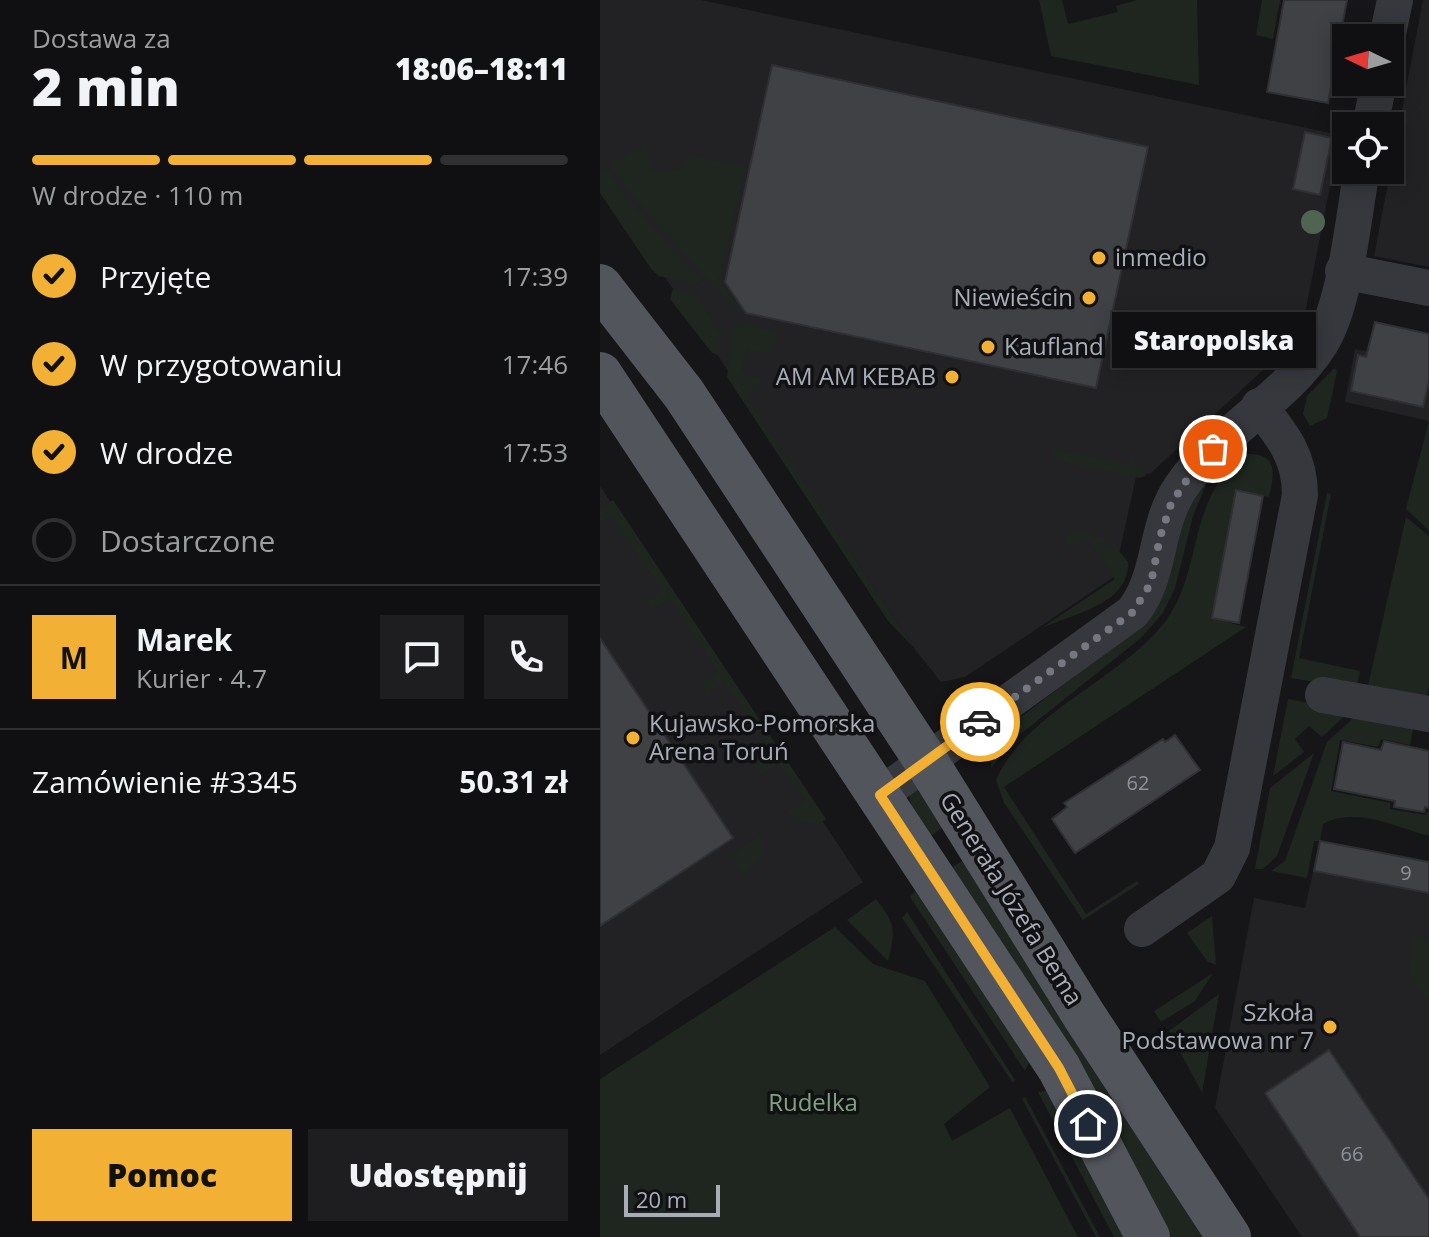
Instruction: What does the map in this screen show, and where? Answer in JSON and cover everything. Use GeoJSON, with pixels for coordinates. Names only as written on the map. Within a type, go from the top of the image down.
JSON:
{"type":"FeatureCollection","features":[{"type":"Feature","properties":{"kind":"main road","name":"Generała Józefa Bema"},"geometry":{"type":"LineString","coordinates":[[600,286],[684,394],[926,761],[1085,1017],[1229,1237]]}},
{"type":"Feature","properties":{"kind":"main road","name":"Generała Józefa Bema"},"geometry":{"type":"LineString","coordinates":[[600,374],[1059,1068],[1148,1237]]}},
{"type":"Feature","properties":{"kind":"street"},"geometry":{"type":"LineString","coordinates":[[1390,24],[1395,0]]}},
{"type":"Feature","properties":{"kind":"street"},"geometry":{"type":"LineString","coordinates":[[880,795],[1133,612],[1151,583],[1165,519],[1179,489],[1196,466],[1305,364],[1322,342],[1334,311],[1359,184]]}},
{"type":"Feature","properties":{"kind":"street"},"geometry":{"type":"LineString","coordinates":[[1343,271],[1429,288]]}},
{"type":"Feature","properties":{"kind":"street"},"geometry":{"type":"LineString","coordinates":[[1142,929],[1218,876],[1232,848],[1300,495],[1294,454],[1259,406]]}},
{"type":"Feature","properties":{"kind":"street"},"geometry":{"type":"LineString","coordinates":[[1323,695],[1429,714]]}},
{"type":"Feature","properties":{"kind":"shaded area"},"geometry":{"type":"Polygon","coordinates":[[[600,0],[701,0],[1332,133],[1332,176],[1303,324],[1275,359],[1151,473],[1136,477],[1114,577],[965,677],[941,682],[914,648],[600,180],[600,0]]]}},
{"type":"Feature","properties":{"kind":"shaded area"},"geometry":{"type":"Polygon","coordinates":[[[1423,0],[1429,0],[1429,267],[1374,256],[1388,184],[1404,184],[1404,112],[1402,112],[1423,0]]]}},
{"type":"Feature","properties":{"kind":"shaded area"},"geometry":{"type":"Polygon","coordinates":[[[1355,349],[1429,366],[1429,421],[1345,402],[1355,349]]]}},
{"type":"Feature","properties":{"kind":"shaded area"},"geometry":{"type":"Polygon","coordinates":[[[600,486],[863,882],[600,1055],[600,486]]]}},
{"type":"Feature","properties":{"kind":"shaded area","name":"Szkoła Podstawowa nr 7"},"geometry":{"type":"Polygon","coordinates":[[[1320,841],[1429,862],[1429,1237],[1302,1237],[1215,1108],[1254,898],[1305,908],[1320,841]]]}},
{"type":"Feature","properties":{"kind":"green space"},"geometry":{"type":"Polygon","coordinates":[[[1039,0],[1062,0],[1068,24],[1118,12],[1116,6],[1137,0],[1197,0],[1199,85],[1051,56],[1039,0]]]}},
{"type":"Feature","properties":{"kind":"green space"},"geometry":{"type":"Polygon","coordinates":[[[1262,0],[1280,0],[1273,39],[1256,35],[1262,0]]]}},
{"type":"Feature","properties":{"kind":"green space"},"geometry":{"type":"Polygon","coordinates":[[[646,145],[652,173],[686,168],[687,155],[745,167],[719,281],[737,306],[734,310],[722,297],[722,290],[714,288],[634,196],[610,163],[646,145]]]}},
{"type":"Feature","properties":{"kind":"green space"},"geometry":{"type":"Polygon","coordinates":[[[606,168],[628,200],[706,286],[659,276],[652,270],[600,193],[600,173],[606,168]]]}},
{"type":"Feature","properties":{"kind":"green space"},"geometry":{"type":"Polygon","coordinates":[[[673,289],[697,297],[721,335],[718,355],[712,353],[670,299],[673,289]]]}},
{"type":"Feature","properties":{"kind":"green space"},"geometry":{"type":"Polygon","coordinates":[[[745,323],[778,333],[772,354],[747,349],[741,373],[764,379],[746,396],[914,648],[888,621],[727,377],[734,329],[745,323]]]}},
{"type":"Feature","properties":{"kind":"green space"},"geometry":{"type":"Polygon","coordinates":[[[1199,326],[1221,331],[1181,368],[1172,369],[1167,360],[1170,345],[1193,347],[1199,326]]]}},
{"type":"Feature","properties":{"kind":"green space"},"geometry":{"type":"Polygon","coordinates":[[[1334,368],[1337,371],[1327,418],[1310,426],[1303,414],[1307,396],[1334,368]]]}},
{"type":"Feature","properties":{"kind":"green space"},"geometry":{"type":"Polygon","coordinates":[[[1429,421],[1429,531],[1406,509],[1429,421]]]}},
{"type":"Feature","properties":{"kind":"green space"},"geometry":{"type":"Polygon","coordinates":[[[1052,449],[1126,464],[1132,459],[1146,476],[1139,478],[1055,460],[1052,449]]]}},
{"type":"Feature","properties":{"kind":"green space"},"geometry":{"type":"Polygon","coordinates":[[[1246,454],[1269,461],[1273,473],[1271,488],[1269,497],[1236,491],[1212,618],[1246,627],[1004,787],[1086,914],[1137,881],[1139,884],[1083,920],[1004,803],[996,780],[1010,756],[1028,735],[1050,715],[1124,662],[1165,622],[1186,579],[1213,492],[1227,472],[1246,454]]]}},
{"type":"Feature","properties":{"kind":"green space"},"geometry":{"type":"Polygon","coordinates":[[[1211,472],[1193,516],[1175,588],[1163,613],[1141,638],[1017,737],[991,768],[991,751],[1000,733],[1145,622],[1162,598],[1182,518],[1211,472]]]}},
{"type":"Feature","properties":{"kind":"green space"},"geometry":{"type":"Polygon","coordinates":[[[1327,493],[1331,494],[1299,658],[1360,671],[1356,689],[1291,678],[1327,493]]]}},
{"type":"Feature","properties":{"kind":"green space"},"geometry":{"type":"Polygon","coordinates":[[[613,500],[826,819],[819,824],[800,821],[787,812],[806,800],[779,764],[761,774],[756,766],[773,754],[724,680],[707,693],[701,683],[718,671],[669,598],[652,610],[645,601],[662,590],[611,516],[600,524],[600,509],[613,500]]]}},
{"type":"Feature","properties":{"kind":"green space"},"geometry":{"type":"Polygon","coordinates":[[[1406,517],[1429,536],[1429,686],[1425,703],[1367,690],[1406,517]]]}},
{"type":"Feature","properties":{"kind":"green space"},"geometry":{"type":"Polygon","coordinates":[[[1071,531],[1106,538],[1104,546],[1119,551],[1128,562],[1126,577],[1109,598],[1096,606],[1040,629],[1115,579],[1089,538],[1067,549],[1064,539],[1071,531]]]}},
{"type":"Feature","properties":{"kind":"green space"},"geometry":{"type":"Polygon","coordinates":[[[1288,699],[1350,711],[1322,737],[1309,726],[1295,739],[1304,752],[1273,776],[1288,699]]]}},
{"type":"Feature","properties":{"kind":"green space"},"geometry":{"type":"Polygon","coordinates":[[[1360,712],[1414,724],[1410,745],[1381,739],[1378,747],[1340,740],[1331,791],[1390,803],[1390,809],[1425,815],[1429,810],[1429,836],[1376,820],[1335,819],[1323,824],[1320,841],[1314,841],[1307,878],[1271,871],[1285,861],[1327,742],[1360,712]]]}},
{"type":"Feature","properties":{"kind":"green space"},"geometry":{"type":"Polygon","coordinates":[[[1314,753],[1277,856],[1263,869],[1255,869],[1270,788],[1314,753]]]}},
{"type":"Feature","properties":{"kind":"green space"},"geometry":{"type":"Polygon","coordinates":[[[914,781],[945,826],[928,838],[911,805],[908,790],[914,781]]]}},
{"type":"Feature","properties":{"kind":"green space"},"geometry":{"type":"Polygon","coordinates":[[[762,835],[761,858],[744,876],[730,855],[762,835]]]}},
{"type":"Feature","properties":{"kind":"green space"},"geometry":{"type":"Polygon","coordinates":[[[965,859],[1207,1237],[1171,1237],[1068,1047],[951,868],[965,859]]]}},
{"type":"Feature","properties":{"kind":"green space"},"geometry":{"type":"Polygon","coordinates":[[[916,890],[1030,1061],[1025,1071],[910,897],[916,890]]]}},
{"type":"Feature","properties":{"kind":"green space"},"geometry":{"type":"Polygon","coordinates":[[[876,899],[892,927],[888,961],[847,920],[876,899]]]}},
{"type":"Feature","properties":{"kind":"green space"},"geometry":{"type":"Polygon","coordinates":[[[907,912],[1015,1080],[1013,1083],[902,918],[907,912]]]}},
{"type":"Feature","properties":{"kind":"green space"},"geometry":{"type":"Polygon","coordinates":[[[1212,916],[1216,965],[1208,962],[1187,933],[1212,916]]]}},
{"type":"Feature","properties":{"kind":"green space","name":"Rudelka"},"geometry":{"type":"Polygon","coordinates":[[[835,927],[873,964],[925,981],[990,1087],[944,1124],[952,1141],[1010,1108],[1078,1237],[600,1237],[600,1079],[835,927]]]}},
{"type":"Feature","properties":{"kind":"green space"},"geometry":{"type":"Polygon","coordinates":[[[1414,938],[1429,941],[1429,1002],[1408,971],[1414,938]]]}},
{"type":"Feature","properties":{"kind":"green space"},"geometry":{"type":"Polygon","coordinates":[[[1213,973],[1195,1001],[1161,1022],[1154,1011],[1213,973]]]}},
{"type":"Feature","properties":{"kind":"green space"},"geometry":{"type":"Polygon","coordinates":[[[1219,994],[1202,1093],[1169,1031],[1219,994]]]}},
{"type":"Feature","properties":{"kind":"green space"},"geometry":{"type":"Polygon","coordinates":[[[1051,1090],[1127,1237],[1114,1237],[1038,1092],[1051,1090]]]}},
{"type":"Feature","properties":{"kind":"green space"},"geometry":{"type":"Polygon","coordinates":[[[1025,1097],[1100,1237],[1096,1237],[1022,1099],[1025,1097]]]}},
{"type":"Feature","properties":{"kind":"building"},"geometry":{"type":"Polygon","coordinates":[[[1284,0],[1347,0],[1343,24],[1332,24],[1332,81],[1328,103],[1267,92],[1284,0]]]}},
{"type":"Feature","properties":{"kind":"building"},"geometry":{"type":"Polygon","coordinates":[[[772,65],[1148,147],[1096,388],[746,313],[725,282],[772,65]]]}},
{"type":"Feature","properties":{"kind":"building"},"geometry":{"type":"Polygon","coordinates":[[[1305,132],[1332,138],[1320,195],[1293,189],[1305,132]]]}},
{"type":"Feature","properties":{"kind":"building"},"geometry":{"type":"Polygon","coordinates":[[[1375,322],[1429,334],[1429,381],[1423,407],[1351,391],[1358,355],[1366,357],[1375,322]]]}},
{"type":"Feature","properties":{"kind":"building"},"geometry":{"type":"Polygon","coordinates":[[[1236,490],[1263,496],[1239,623],[1212,618],[1236,490]]]}},
{"type":"Feature","properties":{"kind":"building","name":"Kujawsko-Pomorska Arena Toruń"},"geometry":{"type":"Polygon","coordinates":[[[600,638],[733,838],[600,926],[600,638]]]}},
{"type":"Feature","properties":{"kind":"building"},"geometry":{"type":"Polygon","coordinates":[[[1175,735],[1200,770],[1075,853],[1052,819],[1067,807],[1064,803],[1163,739],[1165,742],[1175,735]]]}},
{"type":"Feature","properties":{"kind":"building"},"geometry":{"type":"Polygon","coordinates":[[[1384,741],[1429,751],[1429,808],[1425,807],[1424,812],[1394,807],[1395,801],[1334,789],[1343,742],[1381,750],[1384,741]]]}},
{"type":"Feature","properties":{"kind":"building"},"geometry":{"type":"Polygon","coordinates":[[[1320,841],[1429,862],[1429,893],[1314,871],[1320,841]]]}},
{"type":"Feature","properties":{"kind":"building"},"geometry":{"type":"Polygon","coordinates":[[[1329,1050],[1429,1199],[1429,1237],[1360,1237],[1265,1093],[1329,1050]]]}},
{"type":"Feature","properties":{"kind":"way so far"},"geometry":{"type":"LineString","coordinates":[[980,722],[1133,612],[1146,596],[1151,583],[1160,537],[1171,504],[1196,466],[1213,449]]}},
{"type":"Feature","properties":{"kind":"place","name":"inmedio"},"geometry":{"type":"Point","coordinates":[1099,258]}},
{"type":"Feature","properties":{"kind":"place","name":"Niewieścin"},"geometry":{"type":"Point","coordinates":[1089,298]}},
{"type":"Feature","properties":{"kind":"place","name":"Kaufland"},"geometry":{"type":"Point","coordinates":[988,347]}},
{"type":"Feature","properties":{"kind":"place","name":"AM AM KEBAB"},"geometry":{"type":"Point","coordinates":[952,377]}},
{"type":"Feature","properties":{"kind":"place","name":"Staropolska"},"geometry":{"type":"Point","coordinates":[1213,449]}},
{"type":"Feature","properties":{"kind":"place","name":"Kujawsko-Pomorska Arena Toruń"},"geometry":{"type":"Point","coordinates":[633,738]}},
{"type":"Feature","properties":{"kind":"place","name":"Szkoła Podstawowa nr 7"},"geometry":{"type":"Point","coordinates":[1330,1027]}},
{"type":"Feature","properties":{"kind":"route"},"geometry":{"type":"LineString","coordinates":[[980,722],[880,795],[1059,1068],[1088,1124]]}}]}
